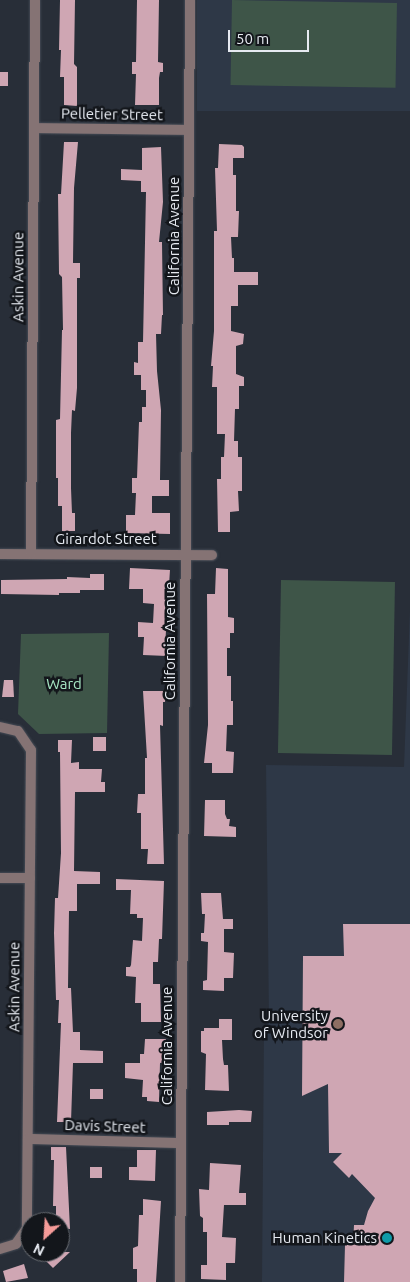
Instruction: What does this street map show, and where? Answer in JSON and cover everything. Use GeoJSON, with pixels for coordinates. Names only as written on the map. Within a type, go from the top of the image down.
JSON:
{"type":"FeatureCollection","features":[{"type":"Feature","properties":{"kind":"street","name":"Askin Avenue"},"geometry":{"type":"LineString","coordinates":[[30,554],[35,0]]}},
{"type":"Feature","properties":{"kind":"street","name":"California Avenue"},"geometry":{"type":"LineString","coordinates":[[180,1282],[190,0]]}},
{"type":"Feature","properties":{"kind":"street","name":"Pelletier Street"},"geometry":{"type":"LineString","coordinates":[[34,128],[190,130]]}},
{"type":"Feature","properties":{"kind":"street","name":"Girardot Street"},"geometry":{"type":"LineString","coordinates":[[0,554],[212,555]]}},
{"type":"Feature","properties":{"kind":"street","name":"Askin Avenue"},"geometry":{"type":"LineString","coordinates":[[0,727],[18,731],[31,750],[27,1228],[16,1244],[0,1249]]}},
{"type":"Feature","properties":{"kind":"street"},"geometry":{"type":"LineString","coordinates":[[0,878],[30,878]]}},
{"type":"Feature","properties":{"kind":"street","name":"Davis Street"},"geometry":{"type":"LineString","coordinates":[[28,1139],[181,1143]]}},
{"type":"Feature","properties":{"kind":"shaded area"},"geometry":{"type":"Polygon","coordinates":[[[197,0],[410,0],[410,111],[197,111],[197,0]]]}},
{"type":"Feature","properties":{"kind":"shaded area","name":"University of Windsor"},"geometry":{"type":"Polygon","coordinates":[[[410,610],[410,1282],[262,1282],[264,1028],[269,1020],[266,765],[404,767],[410,610]]]}},
{"type":"Feature","properties":{"kind":"green space"},"geometry":{"type":"Polygon","coordinates":[[[232,0],[397,3],[395,88],[231,85],[232,0]]]}},
{"type":"Feature","properties":{"kind":"green space"},"geometry":{"type":"Polygon","coordinates":[[[281,580],[395,582],[392,755],[278,753],[281,580]]]}},
{"type":"Feature","properties":{"kind":"green space","name":"Ward"},"geometry":{"type":"Polygon","coordinates":[[[109,633],[107,733],[39,734],[18,714],[21,634],[109,633]]]}},
{"type":"Feature","properties":{"kind":"building"},"geometry":{"type":"Polygon","coordinates":[[[60,0],[75,0],[74,64],[77,67],[77,106],[64,105],[64,77],[60,77],[60,0]]]}},
{"type":"Feature","properties":{"kind":"building"},"geometry":{"type":"Polygon","coordinates":[[[137,0],[159,0],[158,62],[163,63],[163,72],[160,72],[159,78],[159,105],[135,105],[136,74],[132,74],[132,62],[136,62],[137,0]]]}},
{"type":"Feature","properties":{"kind":"building"},"geometry":{"type":"Polygon","coordinates":[[[0,72],[8,72],[8,86],[0,86],[0,72]]]}},
{"type":"Feature","properties":{"kind":"building"},"geometry":{"type":"Polygon","coordinates":[[[64,142],[78,142],[74,188],[73,263],[80,263],[80,278],[77,278],[77,388],[75,411],[72,410],[71,433],[72,513],[75,513],[75,531],[62,531],[62,506],[58,506],[58,478],[56,478],[56,420],[60,419],[63,330],[62,277],[59,274],[58,194],[61,194],[64,142]]]}},
{"type":"Feature","properties":{"kind":"building"},"geometry":{"type":"Polygon","coordinates":[[[219,144],[242,145],[244,147],[244,158],[233,158],[233,175],[236,175],[236,211],[239,211],[238,237],[231,237],[232,258],[234,258],[234,272],[258,272],[258,285],[238,285],[238,306],[231,306],[231,331],[244,334],[243,344],[236,346],[236,374],[244,377],[244,386],[239,386],[239,409],[235,409],[234,441],[238,441],[238,457],[242,457],[242,491],[238,491],[239,511],[230,512],[230,532],[218,532],[217,479],[221,479],[221,457],[224,457],[225,434],[217,434],[217,387],[212,387],[213,366],[211,366],[214,331],[214,231],[217,231],[215,168],[218,168],[219,144]]]}},
{"type":"Feature","properties":{"kind":"building"},"geometry":{"type":"Polygon","coordinates":[[[161,147],[163,202],[159,242],[162,242],[163,315],[161,334],[156,334],[161,410],[160,480],[169,480],[169,496],[152,496],[152,513],[170,513],[170,534],[126,533],[126,515],[135,515],[136,493],[132,493],[132,478],[137,478],[139,422],[142,422],[142,407],[146,407],[146,390],[141,390],[141,375],[134,375],[134,362],[138,363],[138,342],[143,342],[146,192],[141,192],[141,181],[121,180],[121,169],[142,170],[142,148],[161,147]]]}},
{"type":"Feature","properties":{"kind":"building"},"geometry":{"type":"Polygon","coordinates":[[[130,568],[170,570],[165,646],[167,646],[167,656],[143,655],[144,637],[138,637],[138,622],[153,623],[154,604],[143,603],[143,589],[129,589],[130,568]]]}},
{"type":"Feature","properties":{"kind":"building"},"geometry":{"type":"Polygon","coordinates":[[[216,568],[228,569],[228,617],[234,618],[234,633],[230,633],[230,648],[227,648],[227,676],[231,676],[233,725],[227,725],[226,751],[234,752],[233,773],[212,773],[212,763],[204,763],[208,725],[207,594],[215,594],[216,568]]]}},
{"type":"Feature","properties":{"kind":"building"},"geometry":{"type":"Polygon","coordinates":[[[90,574],[104,574],[104,590],[80,590],[80,593],[59,593],[59,595],[1,594],[1,580],[67,579],[67,577],[90,578],[90,574]]]}},
{"type":"Feature","properties":{"kind":"building"},"geometry":{"type":"Polygon","coordinates":[[[4,680],[13,680],[14,697],[2,697],[4,680]]]}},
{"type":"Feature","properties":{"kind":"building"},"geometry":{"type":"Polygon","coordinates":[[[143,691],[166,691],[165,702],[163,702],[163,726],[160,725],[164,864],[147,864],[148,849],[141,849],[141,813],[137,813],[138,794],[145,794],[145,758],[147,758],[143,691]]]}},
{"type":"Feature","properties":{"kind":"building"},"geometry":{"type":"Polygon","coordinates":[[[93,737],[106,737],[106,751],[93,751],[93,737]]]}},
{"type":"Feature","properties":{"kind":"building"},"geometry":{"type":"Polygon","coordinates":[[[58,740],[72,740],[71,763],[79,762],[79,769],[102,769],[101,782],[105,782],[105,792],[75,792],[74,871],[100,872],[100,884],[77,884],[77,911],[69,911],[68,988],[71,988],[73,1032],[80,1032],[80,1050],[103,1051],[103,1063],[73,1063],[71,1122],[57,1122],[61,1023],[58,1023],[59,1000],[56,1000],[54,933],[55,898],[58,898],[61,853],[60,752],[58,752],[58,740]]]}},
{"type":"Feature","properties":{"kind":"building"},"geometry":{"type":"Polygon","coordinates":[[[205,800],[225,800],[225,814],[227,819],[230,819],[229,826],[236,827],[236,837],[204,836],[205,800]]]}},
{"type":"Feature","properties":{"kind":"building"},"geometry":{"type":"Polygon","coordinates":[[[116,879],[164,881],[162,939],[159,939],[158,962],[153,962],[153,984],[160,984],[161,1022],[141,1022],[141,1003],[135,1003],[136,977],[126,976],[126,967],[131,965],[133,940],[142,941],[143,918],[137,918],[137,914],[130,914],[131,890],[116,890],[116,879]]]}},
{"type":"Feature","properties":{"kind":"building"},"geometry":{"type":"Polygon","coordinates":[[[201,893],[221,893],[223,919],[233,919],[233,929],[224,929],[224,952],[234,953],[233,978],[224,978],[224,991],[203,990],[203,981],[207,980],[208,942],[201,941],[201,933],[204,933],[205,914],[202,914],[201,893]]]}},
{"type":"Feature","properties":{"kind":"building"},"geometry":{"type":"Polygon","coordinates":[[[343,924],[410,924],[410,1282],[344,1282],[345,1245],[353,1245],[354,1225],[364,1225],[368,1211],[375,1198],[352,1174],[349,1178],[333,1162],[342,1153],[329,1153],[328,1084],[302,1096],[303,956],[344,956],[343,924]]]}},
{"type":"Feature","properties":{"kind":"building"},"geometry":{"type":"Polygon","coordinates":[[[219,1019],[232,1019],[232,1040],[222,1040],[224,1065],[228,1065],[229,1091],[205,1090],[206,1054],[201,1052],[201,1031],[204,1031],[204,1028],[219,1028],[219,1019]]]}},
{"type":"Feature","properties":{"kind":"building"},"geometry":{"type":"Polygon","coordinates":[[[145,1039],[166,1039],[166,1062],[160,1063],[159,1102],[147,1101],[147,1097],[142,1097],[143,1080],[125,1078],[125,1063],[140,1063],[140,1054],[144,1054],[145,1039]]]}},
{"type":"Feature","properties":{"kind":"building"},"geometry":{"type":"Polygon","coordinates":[[[90,1089],[103,1089],[103,1099],[90,1099],[90,1089]]]}},
{"type":"Feature","properties":{"kind":"building"},"geometry":{"type":"Polygon","coordinates":[[[252,1111],[251,1122],[207,1125],[207,1112],[252,1111]]]}},
{"type":"Feature","properties":{"kind":"building"},"geometry":{"type":"Polygon","coordinates":[[[51,1147],[66,1147],[69,1212],[56,1212],[56,1206],[53,1206],[54,1160],[51,1160],[51,1147]]]}},
{"type":"Feature","properties":{"kind":"building"},"geometry":{"type":"Polygon","coordinates":[[[137,1150],[156,1150],[155,1181],[129,1180],[129,1167],[137,1167],[137,1150]]]}},
{"type":"Feature","properties":{"kind":"building"},"geometry":{"type":"Polygon","coordinates":[[[210,1163],[241,1165],[239,1193],[246,1193],[246,1205],[224,1205],[222,1237],[236,1238],[235,1263],[226,1263],[226,1280],[201,1279],[201,1265],[207,1265],[207,1232],[203,1232],[203,1218],[200,1216],[199,1189],[209,1190],[210,1163]]]}},
{"type":"Feature","properties":{"kind":"building"},"geometry":{"type":"Polygon","coordinates":[[[90,1167],[102,1167],[102,1178],[90,1178],[90,1167]]]}},
{"type":"Feature","properties":{"kind":"building"},"geometry":{"type":"Polygon","coordinates":[[[143,1199],[161,1201],[156,1282],[137,1282],[137,1269],[133,1269],[133,1248],[138,1246],[139,1215],[143,1215],[143,1199]]]}},
{"type":"Feature","properties":{"kind":"building"},"geometry":{"type":"Polygon","coordinates":[[[47,1262],[59,1262],[53,1268],[47,1262]]]}},
{"type":"Feature","properties":{"kind":"building"},"geometry":{"type":"Polygon","coordinates":[[[24,1264],[28,1278],[6,1282],[3,1271],[24,1264]]]}},
{"type":"Feature","properties":{"kind":"place","name":"University of Windsor"},"geometry":{"type":"Point","coordinates":[338,1024]}},
{"type":"Feature","properties":{"kind":"place","name":"Human Kinetics"},"geometry":{"type":"Point","coordinates":[387,1238]}}]}
